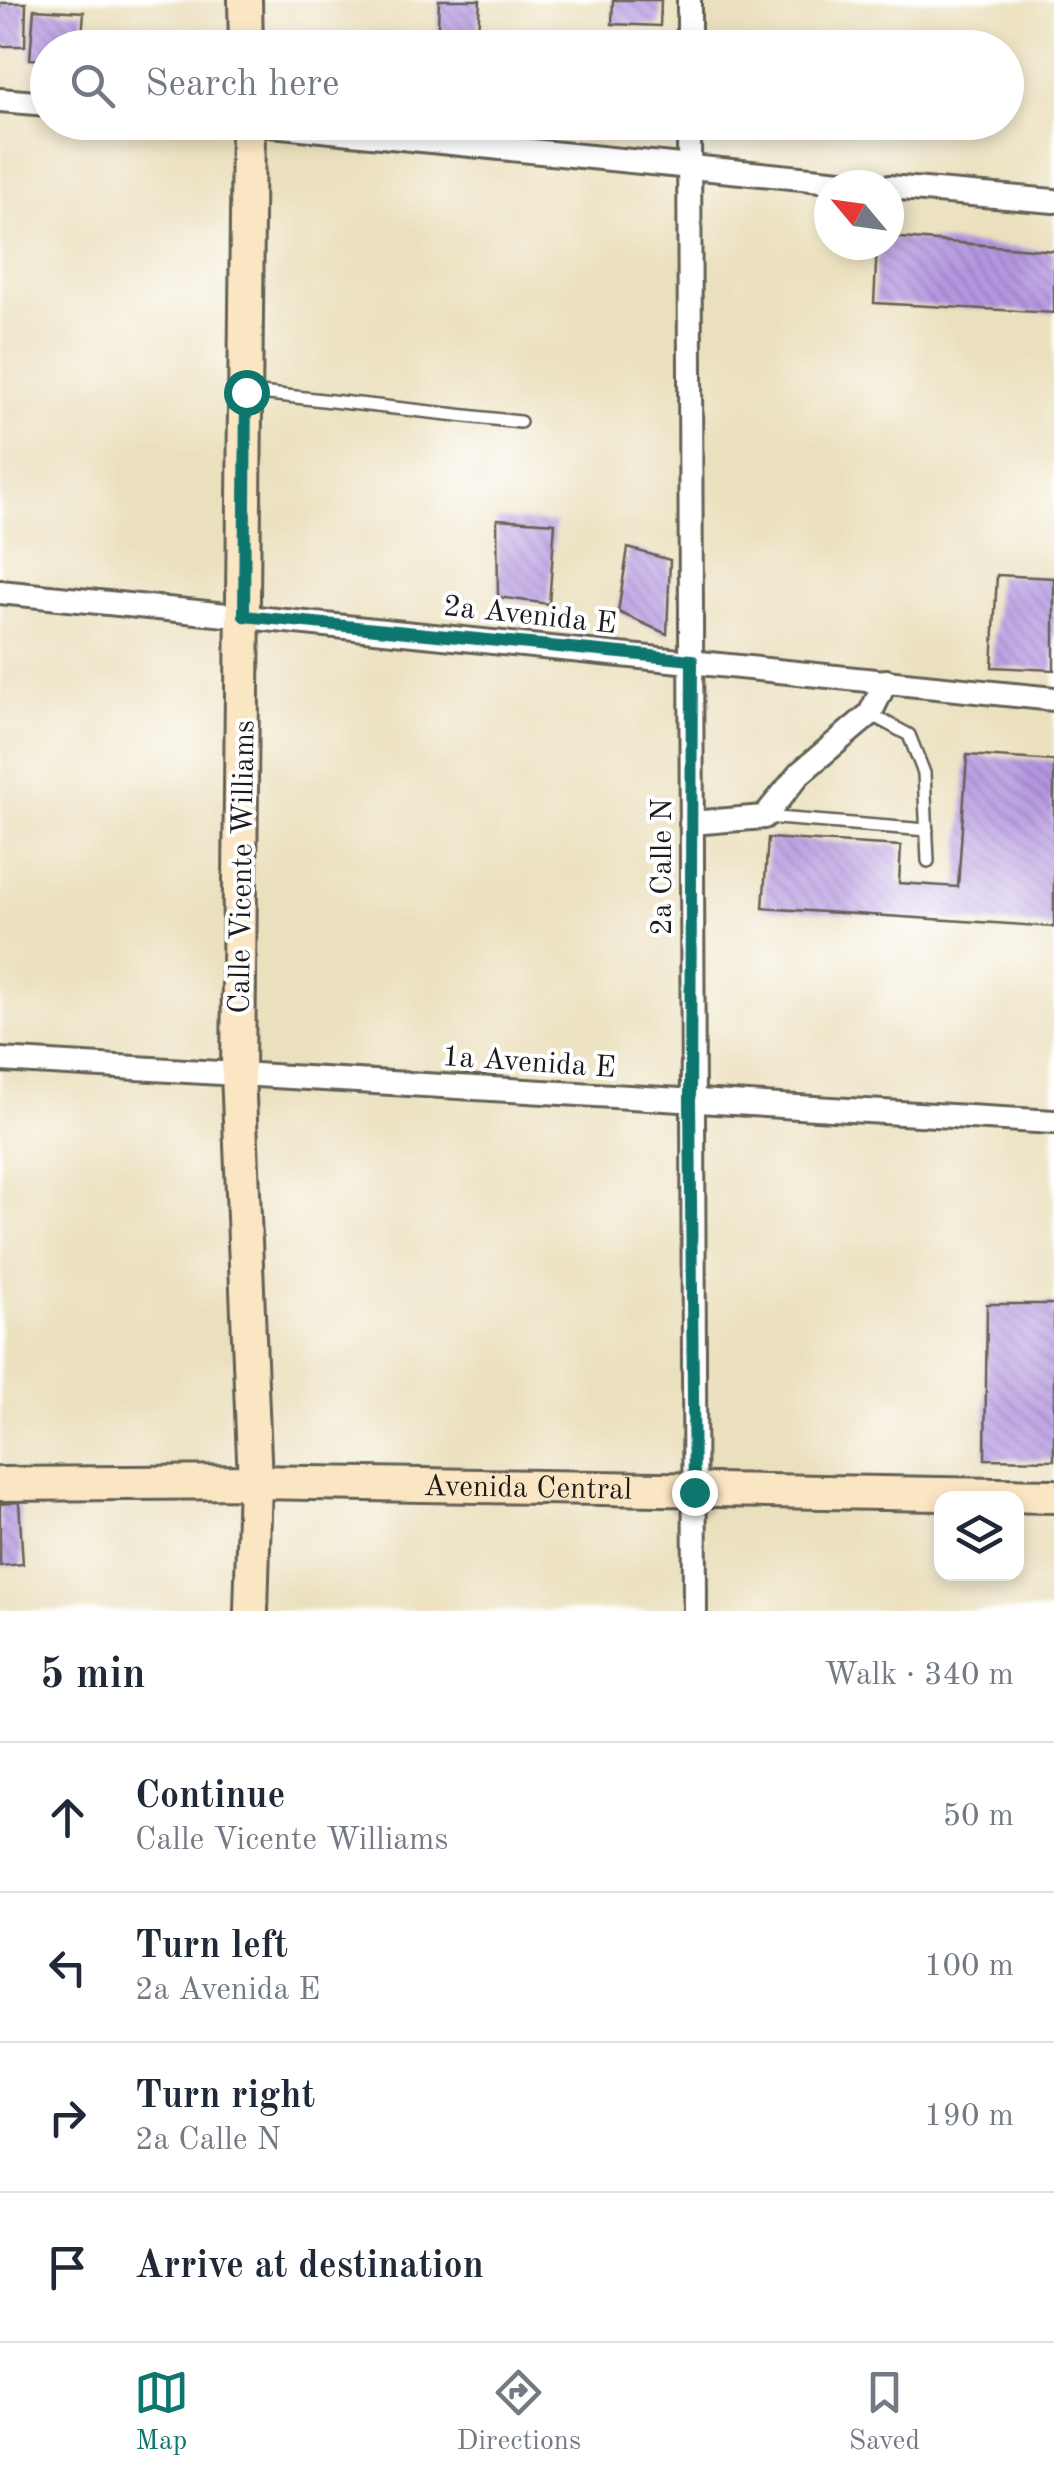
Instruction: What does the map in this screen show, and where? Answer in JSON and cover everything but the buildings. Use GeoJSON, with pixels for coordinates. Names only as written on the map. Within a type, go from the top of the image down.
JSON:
{"type":"FeatureCollection","features":[{"type":"Feature","properties":{"kind":"main road"},"geometry":{"type":"LineString","coordinates":[[245,0],[246,30]]}},
{"type":"Feature","properties":{"kind":"main road","name":"Calle Vicente Williams"},"geometry":{"type":"LineString","coordinates":[[246,140],[238,1072],[255,1482],[252,1611]]}},
{"type":"Feature","properties":{"kind":"main road","name":"Avenida Central"},"geometry":{"type":"LineString","coordinates":[[0,1484],[255,1482],[1054,1496]]}},
{"type":"Feature","properties":{"kind":"street"},"geometry":{"type":"LineString","coordinates":[[689,0],[689,30]]}},
{"type":"Feature","properties":{"kind":"street"},"geometry":{"type":"LineString","coordinates":[[0,100],[30,102]]}},
{"type":"Feature","properties":{"kind":"street"},"geometry":{"type":"LineString","coordinates":[[406,140],[814,180]]}},
{"type":"Feature","properties":{"kind":"street","name":"2a Calle N"},"geometry":{"type":"LineString","coordinates":[[689,140],[695,1611]]}},
{"type":"Feature","properties":{"kind":"street"},"geometry":{"type":"LineString","coordinates":[[904,187],[1054,201]]}},
{"type":"Feature","properties":{"kind":"street","name":"2a Avenida E"},"geometry":{"type":"LineString","coordinates":[[0,592],[1054,699]]}},
{"type":"Feature","properties":{"kind":"street"},"geometry":{"type":"LineString","coordinates":[[691,822],[764,817],[800,773],[870,714],[886,681]]}},
{"type":"Feature","properties":{"kind":"street","name":"1a Avenida E"},"geometry":{"type":"LineString","coordinates":[[0,1060],[1054,1122]]}},
{"type":"Feature","properties":{"kind":"lane"},"geometry":{"type":"LineString","coordinates":[[246,392],[520,422]]}},
{"type":"Feature","properties":{"kind":"lane"},"geometry":{"type":"LineString","coordinates":[[870,714],[909,735],[924,773],[928,861]]}},
{"type":"Feature","properties":{"kind":"lane"},"geometry":{"type":"LineString","coordinates":[[764,817],[926,830]]}},
{"type":"Feature","properties":{"kind":"route"},"geometry":{"type":"LineString","coordinates":[[246,392],[244,616],[692,660],[690,1101],[694,1492]]}}]}
